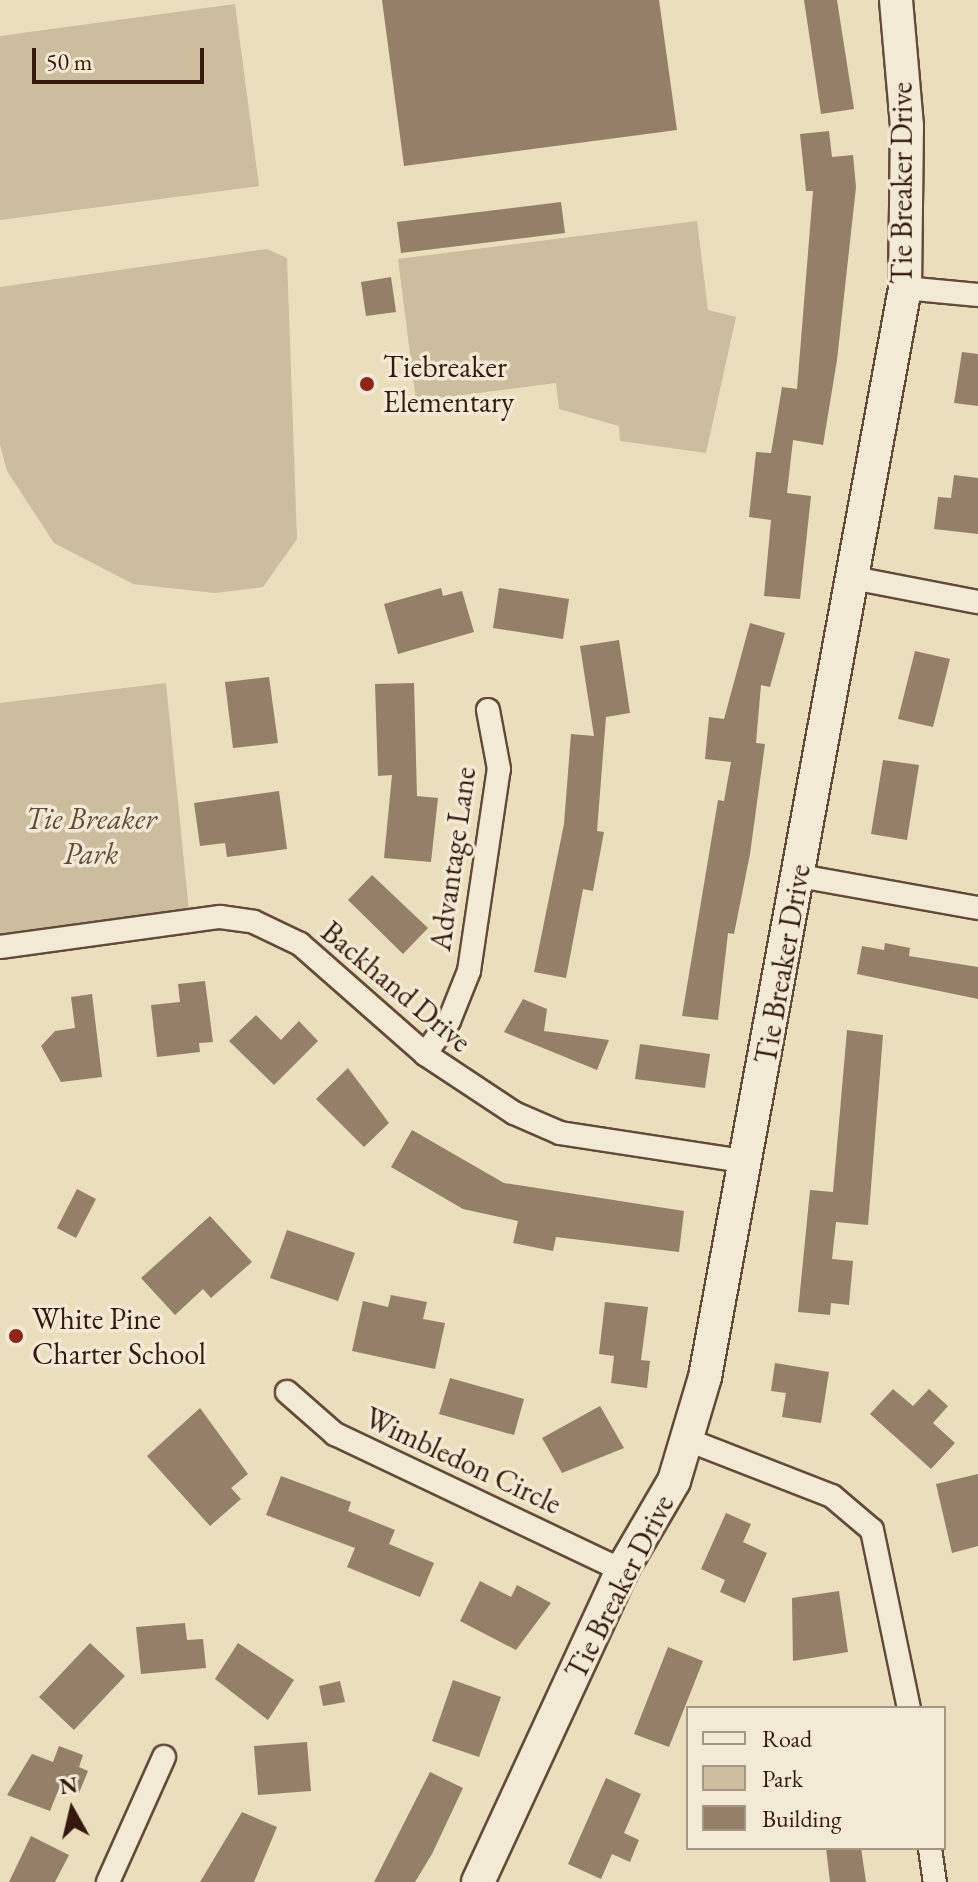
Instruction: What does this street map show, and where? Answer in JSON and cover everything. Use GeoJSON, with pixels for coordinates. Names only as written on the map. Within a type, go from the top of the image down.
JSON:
{"type":"FeatureCollection","features":[{"type":"Feature","properties":{"kind":"street","name":"Tie Breaker Drive"},"geometry":{"type":"LineString","coordinates":[[478,1882],[622,1570],[674,1481],[688,1440],[800,876],[905,288],[907,126],[896,0]]}},
{"type":"Feature","properties":{"kind":"street"},"geometry":{"type":"LineString","coordinates":[[905,288],[978,295]]}},
{"type":"Feature","properties":{"kind":"street"},"geometry":{"type":"LineString","coordinates":[[853,578],[978,602]]}},
{"type":"Feature","properties":{"kind":"street","name":"Advantage Lane"},"geometry":{"type":"LineString","coordinates":[[425,1054],[449,1021],[469,971],[499,769],[488,710]]}},
{"type":"Feature","properties":{"kind":"street"},"geometry":{"type":"LineString","coordinates":[[800,876],[978,908]]}},
{"type":"Feature","properties":{"kind":"street","name":"Backhand Drive"},"geometry":{"type":"LineString","coordinates":[[0,947],[220,917],[254,922],[300,944],[425,1054],[514,1113],[560,1133],[744,1161]]}},
{"type":"Feature","properties":{"kind":"street","name":"Wimbledon Circle"},"geometry":{"type":"LineString","coordinates":[[287,1392],[335,1434],[622,1570]]}},
{"type":"Feature","properties":{"kind":"street"},"geometry":{"type":"LineString","coordinates":[[688,1440],[832,1496],[872,1530],[909,1706]]}},
{"type":"Feature","properties":{"kind":"street"},"geometry":{"type":"LineString","coordinates":[[108,1882],[164,1757]]}},
{"type":"Feature","properties":{"kind":"street"},"geometry":{"type":"LineString","coordinates":[[930,1850],[935,1882]]}},
{"type":"Feature","properties":{"kind":"green space"},"geometry":{"type":"Polygon","coordinates":[[[235,4],[259,186],[0,220],[0,36],[235,4]]]}},
{"type":"Feature","properties":{"kind":"green space"},"geometry":{"type":"Polygon","coordinates":[[[697,221],[708,310],[736,317],[706,453],[620,441],[619,426],[559,409],[556,383],[416,401],[398,259],[697,221]]]}},
{"type":"Feature","properties":{"kind":"green space"},"geometry":{"type":"Polygon","coordinates":[[[267,249],[287,258],[297,539],[263,587],[215,593],[133,584],[54,543],[7,471],[0,445],[0,287],[267,249]]]}},
{"type":"Feature","properties":{"kind":"green space","name":"Tie Breaker Park"},"geometry":{"type":"Polygon","coordinates":[[[166,683],[190,921],[0,947],[0,703],[166,683]]]}},
{"type":"Feature","properties":{"kind":"building"},"geometry":{"type":"Polygon","coordinates":[[[382,0],[659,0],[677,130],[404,166],[382,0]]]}},
{"type":"Feature","properties":{"kind":"building"},"geometry":{"type":"Polygon","coordinates":[[[804,0],[837,0],[854,109],[821,114],[804,0]]]}},
{"type":"Feature","properties":{"kind":"building"},"geometry":{"type":"Polygon","coordinates":[[[829,131],[832,157],[853,155],[856,187],[837,360],[823,445],[793,440],[787,493],[811,496],[800,599],[764,596],[771,520],[749,517],[756,452],[771,453],[782,387],[797,389],[813,191],[806,191],[800,134],[829,131]]]}},
{"type":"Feature","properties":{"kind":"building"},"geometry":{"type":"Polygon","coordinates":[[[561,202],[565,233],[401,253],[397,222],[561,202]]]}},
{"type":"Feature","properties":{"kind":"building"},"geometry":{"type":"Polygon","coordinates":[[[391,277],[396,312],[366,316],[361,282],[391,277]]]}},
{"type":"Feature","properties":{"kind":"building"},"geometry":{"type":"Polygon","coordinates":[[[962,352],[978,354],[978,406],[954,403],[962,352]]]}},
{"type":"Feature","properties":{"kind":"building"},"geometry":{"type":"Polygon","coordinates":[[[954,475],[978,478],[978,534],[934,529],[938,497],[951,498],[954,475]]]}},
{"type":"Feature","properties":{"kind":"building"},"geometry":{"type":"Polygon","coordinates":[[[441,588],[443,596],[462,591],[474,632],[398,654],[384,604],[441,588]]]}},
{"type":"Feature","properties":{"kind":"building"},"geometry":{"type":"Polygon","coordinates":[[[499,588],[569,599],[563,639],[493,628],[499,588]]]}},
{"type":"Feature","properties":{"kind":"building"},"geometry":{"type":"Polygon","coordinates":[[[750,623],[785,633],[770,687],[761,685],[756,743],[765,744],[750,854],[734,934],[728,933],[718,1020],[682,1016],[718,800],[724,801],[731,762],[705,759],[709,717],[724,719],[750,623]]]}},
{"type":"Feature","properties":{"kind":"building"},"geometry":{"type":"Polygon","coordinates":[[[619,640],[630,713],[606,717],[597,831],[604,832],[593,891],[583,889],[566,978],[534,972],[564,824],[571,734],[594,736],[580,646],[619,640]]]}},
{"type":"Feature","properties":{"kind":"building"},"geometry":{"type":"Polygon","coordinates":[[[915,651],[950,659],[933,727],[898,719],[915,651]]]}},
{"type":"Feature","properties":{"kind":"building"},"geometry":{"type":"Polygon","coordinates":[[[269,677],[278,743],[233,748],[225,682],[269,677]]]}},
{"type":"Feature","properties":{"kind":"building"},"geometry":{"type":"Polygon","coordinates":[[[414,683],[417,796],[438,798],[431,862],[384,858],[392,775],[378,776],[375,684],[414,683]]]}},
{"type":"Feature","properties":{"kind":"building"},"geometry":{"type":"Polygon","coordinates":[[[883,760],[919,765],[907,840],[871,834],[883,760]]]}},
{"type":"Feature","properties":{"kind":"building"},"geometry":{"type":"Polygon","coordinates":[[[279,791],[287,849],[227,857],[225,843],[200,846],[194,803],[279,791]]]}},
{"type":"Feature","properties":{"kind":"building"},"geometry":{"type":"Polygon","coordinates":[[[372,875],[428,928],[403,954],[348,900],[372,875]]]}},
{"type":"Feature","properties":{"kind":"building"},"geometry":{"type":"Polygon","coordinates":[[[885,943],[910,948],[909,956],[978,967],[978,999],[857,974],[862,946],[884,950],[885,943]]]}},
{"type":"Feature","properties":{"kind":"building"},"geometry":{"type":"Polygon","coordinates":[[[205,981],[213,1042],[199,1043],[200,1052],[157,1057],[151,1005],[180,1002],[178,984],[205,981]]]}},
{"type":"Feature","properties":{"kind":"building"},"geometry":{"type":"Polygon","coordinates":[[[92,994],[102,1077],[61,1082],[41,1046],[55,1031],[75,1028],[71,997],[92,994]]]}},
{"type":"Feature","properties":{"kind":"building"},"geometry":{"type":"Polygon","coordinates":[[[523,999],[547,1009],[544,1031],[609,1040],[597,1070],[504,1032],[523,999]]]}},
{"type":"Feature","properties":{"kind":"building"},"geometry":{"type":"Polygon","coordinates":[[[256,1015],[281,1040],[299,1021],[318,1041],[274,1085],[229,1041],[256,1015]]]}},
{"type":"Feature","properties":{"kind":"building"},"geometry":{"type":"Polygon","coordinates":[[[847,1030],[883,1035],[868,1225],[836,1222],[832,1259],[853,1261],[849,1305],[831,1303],[830,1315],[798,1312],[810,1190],[833,1192],[847,1030]]]}},
{"type":"Feature","properties":{"kind":"building"},"geometry":{"type":"Polygon","coordinates":[[[640,1044],[710,1054],[705,1088],[635,1079],[640,1044]]]}},
{"type":"Feature","properties":{"kind":"building"},"geometry":{"type":"Polygon","coordinates":[[[348,1068],[389,1123],[364,1147],[316,1099],[348,1068]]]}},
{"type":"Feature","properties":{"kind":"building"},"geometry":{"type":"Polygon","coordinates":[[[412,1130],[504,1183],[684,1211],[679,1252],[556,1237],[553,1251],[513,1243],[518,1221],[463,1209],[391,1167],[412,1130]]]}},
{"type":"Feature","properties":{"kind":"building"},"geometry":{"type":"Polygon","coordinates":[[[77,1189],[96,1199],[76,1238],[57,1228],[77,1189]]]}},
{"type":"Feature","properties":{"kind":"building"},"geometry":{"type":"Polygon","coordinates":[[[210,1216],[252,1262],[211,1298],[203,1289],[175,1315],[141,1278],[210,1216]]]}},
{"type":"Feature","properties":{"kind":"building"},"geometry":{"type":"Polygon","coordinates":[[[287,1230],[355,1253],[338,1301],[270,1278],[287,1230]]]}},
{"type":"Feature","properties":{"kind":"building"},"geometry":{"type":"Polygon","coordinates":[[[391,1295],[427,1302],[423,1319],[445,1323],[435,1369],[352,1351],[363,1301],[388,1307],[391,1295]]]}},
{"type":"Feature","properties":{"kind":"building"},"geometry":{"type":"Polygon","coordinates":[[[605,1302],[648,1307],[641,1360],[650,1361],[647,1388],[611,1383],[614,1356],[599,1354],[605,1302]]]}},
{"type":"Feature","properties":{"kind":"building"},"geometry":{"type":"Polygon","coordinates":[[[775,1363],[829,1372],[821,1423],[782,1417],[786,1393],[771,1391],[775,1363]]]}},
{"type":"Feature","properties":{"kind":"building"},"geometry":{"type":"Polygon","coordinates":[[[450,1378],[524,1399],[514,1435],[439,1414],[450,1378]]]}},
{"type":"Feature","properties":{"kind":"building"},"geometry":{"type":"Polygon","coordinates":[[[893,1389],[913,1406],[929,1389],[948,1406],[933,1423],[955,1443],[931,1469],[870,1414],[893,1389]]]}},
{"type":"Feature","properties":{"kind":"building"},"geometry":{"type":"Polygon","coordinates":[[[600,1406],[624,1448],[562,1473],[542,1438],[600,1406]]]}},
{"type":"Feature","properties":{"kind":"building"},"geometry":{"type":"Polygon","coordinates":[[[200,1408],[248,1474],[231,1488],[241,1499],[210,1526],[147,1456],[200,1408]]]}},
{"type":"Feature","properties":{"kind":"building"},"geometry":{"type":"Polygon","coordinates":[[[978,1474],[978,1546],[952,1553],[936,1484],[978,1474]]]}},
{"type":"Feature","properties":{"kind":"building"},"geometry":{"type":"Polygon","coordinates":[[[281,1476],[351,1502],[348,1511],[395,1530],[389,1544],[434,1563],[420,1597],[347,1567],[355,1548],[266,1515],[281,1476]]]}},
{"type":"Feature","properties":{"kind":"building"},"geometry":{"type":"Polygon","coordinates":[[[726,1513],[751,1524],[743,1542],[767,1553],[745,1603],[720,1592],[725,1580],[701,1569],[726,1513]]]}},
{"type":"Feature","properties":{"kind":"building"},"geometry":{"type":"Polygon","coordinates":[[[480,1581],[511,1597],[517,1585],[551,1603],[516,1650],[460,1621],[480,1581]]]}},
{"type":"Feature","properties":{"kind":"building"},"geometry":{"type":"Polygon","coordinates":[[[839,1591],[848,1652],[793,1661],[792,1598],[839,1591]]]}},
{"type":"Feature","properties":{"kind":"building"},"geometry":{"type":"Polygon","coordinates":[[[185,1623],[187,1640],[203,1639],[206,1668],[141,1674],[136,1627],[185,1623]]]}},
{"type":"Feature","properties":{"kind":"building"},"geometry":{"type":"Polygon","coordinates":[[[90,1643],[125,1676],[74,1730],[39,1697],[90,1643]]]}},
{"type":"Feature","properties":{"kind":"building"},"geometry":{"type":"Polygon","coordinates":[[[238,1643],[294,1680],[268,1720],[215,1679],[238,1643]]]}},
{"type":"Feature","properties":{"kind":"building"},"geometry":{"type":"Polygon","coordinates":[[[668,1647],[703,1661],[669,1747],[634,1734],[668,1647]]]}},
{"type":"Feature","properties":{"kind":"building"},"geometry":{"type":"Polygon","coordinates":[[[453,1680],[501,1697],[479,1757],[432,1741],[453,1680]]]}},
{"type":"Feature","properties":{"kind":"building"},"geometry":{"type":"Polygon","coordinates":[[[340,1681],[345,1702],[323,1706],[319,1686],[340,1681]]]}},
{"type":"Feature","properties":{"kind":"building"},"geometry":{"type":"Polygon","coordinates":[[[307,1742],[311,1791],[258,1795],[254,1746],[307,1742]]]}},
{"type":"Feature","properties":{"kind":"building"},"geometry":{"type":"Polygon","coordinates":[[[59,1746],[83,1755],[79,1767],[88,1771],[79,1793],[60,1786],[50,1811],[7,1795],[32,1754],[53,1762],[59,1746]]]}},
{"type":"Feature","properties":{"kind":"building"},"geometry":{"type":"Polygon","coordinates":[[[430,1772],[463,1788],[432,1854],[415,1882],[374,1882],[430,1772]]]}},
{"type":"Feature","properties":{"kind":"building"},"geometry":{"type":"Polygon","coordinates":[[[606,1778],[641,1794],[624,1833],[639,1840],[630,1862],[612,1854],[601,1879],[568,1864],[606,1778]]]}},
{"type":"Feature","properties":{"kind":"building"},"geometry":{"type":"Polygon","coordinates":[[[242,1812],[277,1827],[254,1882],[200,1882],[242,1812]]]}},
{"type":"Feature","properties":{"kind":"building"},"geometry":{"type":"Polygon","coordinates":[[[31,1836],[69,1855],[55,1882],[9,1882],[31,1836]]]}},
{"type":"Feature","properties":{"kind":"building"},"geometry":{"type":"Polygon","coordinates":[[[826,1850],[861,1850],[866,1882],[830,1882],[826,1850]]]}},
{"type":"Feature","properties":{"kind":"place","name":"Tiebreaker Elementary"},"geometry":{"type":"Point","coordinates":[367,384]}},
{"type":"Feature","properties":{"kind":"place","name":"White Pine Charter School"},"geometry":{"type":"Point","coordinates":[16,1336]}}]}
